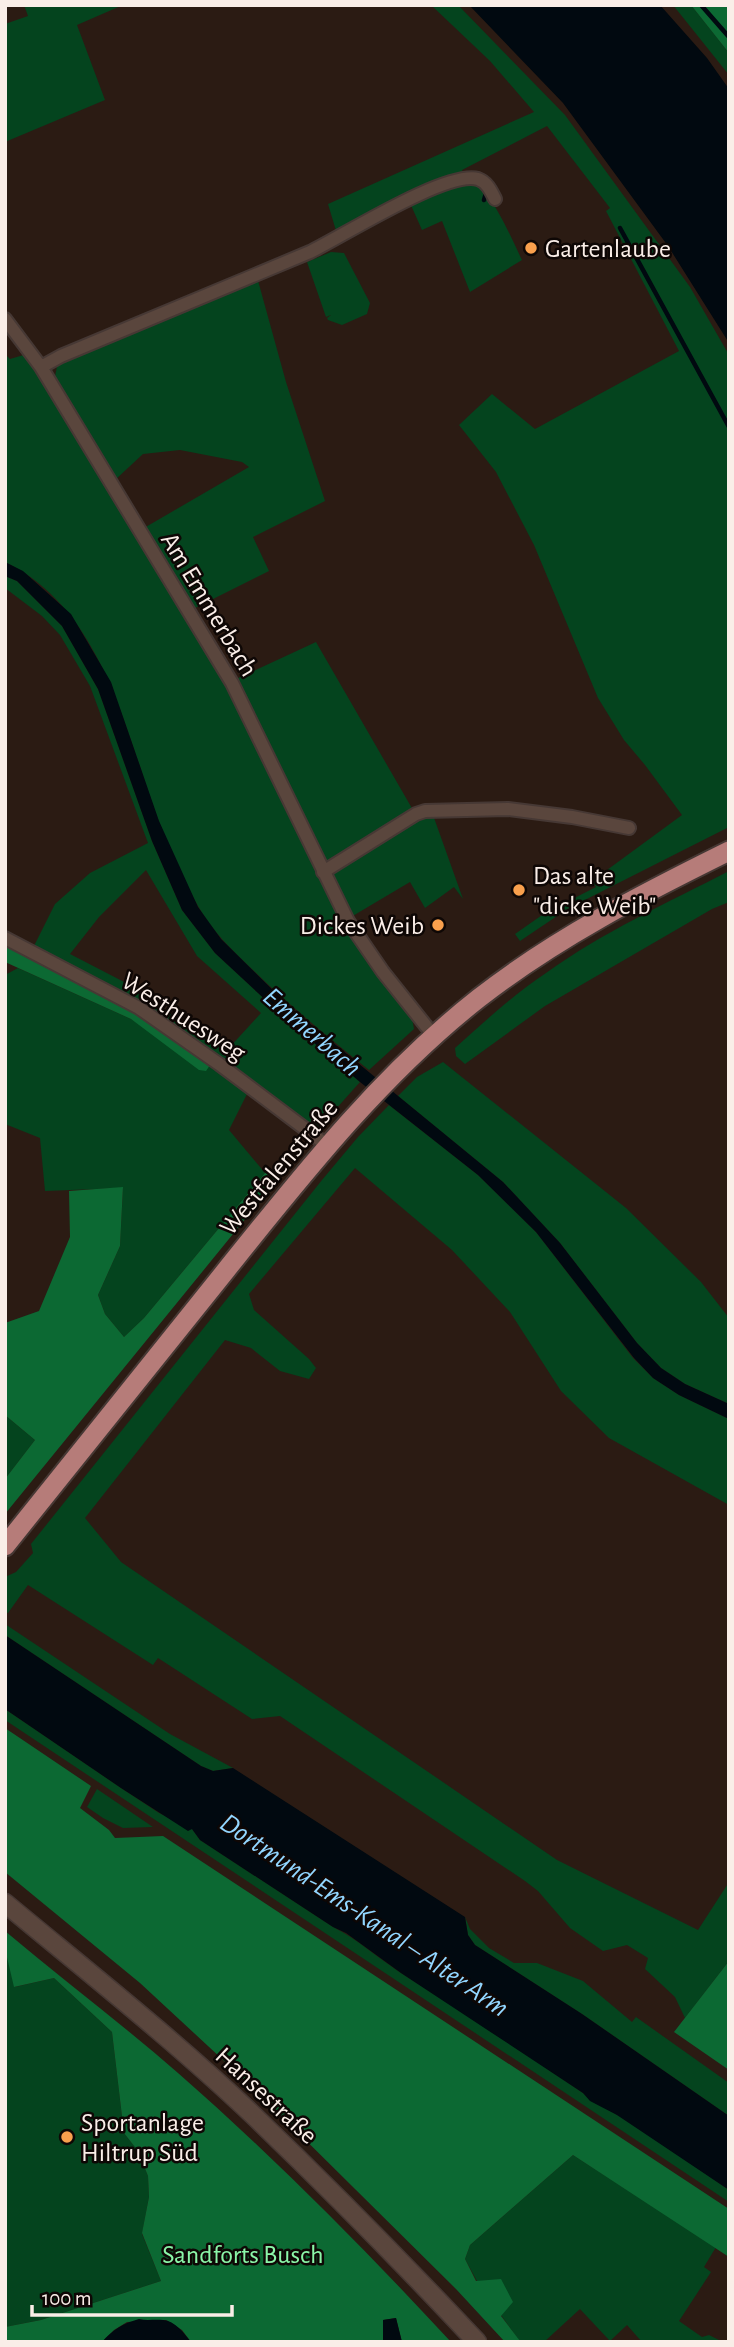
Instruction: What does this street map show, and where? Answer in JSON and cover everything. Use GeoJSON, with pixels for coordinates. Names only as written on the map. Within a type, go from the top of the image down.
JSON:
{"type":"FeatureCollection","features":[{"type":"Feature","properties":{"kind":"main road","name":"Westfalenstraße"},"geometry":{"type":"LineString","coordinates":[[5,1546],[328,1146],[402,1067],[479,998],[561,940],[729,850]]}},
{"type":"Feature","properties":{"kind":"main road","name":"Hansestraße"},"geometry":{"type":"LineString","coordinates":[[5,1903],[156,2029],[251,2113],[414,2275],[477,2342]]}},
{"type":"Feature","properties":{"kind":"street"},"geometry":{"type":"LineString","coordinates":[[41,368],[73,351],[310,252],[445,183],[468,178],[479,179],[485,183],[495,199]]}},
{"type":"Feature","properties":{"kind":"street","name":"Am Emmerbach"},"geometry":{"type":"LineString","coordinates":[[5,319],[41,368],[232,683],[323,872],[360,939],[434,1037]]}},
{"type":"Feature","properties":{"kind":"street"},"geometry":{"type":"LineString","coordinates":[[323,872],[425,811],[508,809],[629,828]]}},
{"type":"Feature","properties":{"kind":"street","name":"Westhuesweg"},"geometry":{"type":"LineString","coordinates":[[5,938],[139,1008],[328,1146]]}},
{"type":"Feature","properties":{"kind":"green space"},"geometry":{"type":"Polygon","coordinates":[[[24,5],[123,5],[77,25],[105,100],[5,142],[5,24],[28,16],[24,5]]]}},
{"type":"Feature","properties":{"kind":"green space"},"geometry":{"type":"Polygon","coordinates":[[[431,5],[458,5],[565,115],[690,287],[729,355],[729,827],[569,908],[520,941],[515,934],[545,913],[596,887],[592,881],[682,815],[624,740],[598,698],[534,545],[496,472],[459,425],[492,394],[535,429],[679,351],[606,211],[610,208],[547,126],[462,170],[464,174],[337,234],[328,204],[534,112],[490,61],[431,5]]]}},
{"type":"Feature","properties":{"kind":"green space"},"geometry":{"type":"Polygon","coordinates":[[[673,5],[691,5],[729,53],[729,75],[673,5]]]}},
{"type":"Feature","properties":{"kind":"green space"},"geometry":{"type":"Polygon","coordinates":[[[691,5],[729,5],[729,53],[691,5]]]}},
{"type":"Feature","properties":{"kind":"green space"},"geometry":{"type":"Polygon","coordinates":[[[475,184],[496,208],[522,260],[470,292],[442,221],[422,230],[410,203],[445,187],[475,184]]]}},
{"type":"Feature","properties":{"kind":"green space"},"geometry":{"type":"Polygon","coordinates":[[[331,252],[344,253],[370,303],[367,314],[342,325],[328,320],[331,315],[326,317],[307,262],[331,252]]]}},
{"type":"Feature","properties":{"kind":"green space"},"geometry":{"type":"Polygon","coordinates":[[[257,277],[286,382],[325,501],[253,537],[269,571],[193,609],[144,528],[249,467],[242,462],[180,450],[143,454],[115,480],[54,381],[58,362],[257,277]]]}},
{"type":"Feature","properties":{"kind":"green space"},"geometry":{"type":"Polygon","coordinates":[[[5,354],[10,359],[27,354],[175,597],[224,683],[344,927],[372,969],[412,1018],[414,1029],[369,1070],[281,996],[230,948],[210,924],[192,896],[172,852],[120,710],[87,640],[65,609],[38,583],[5,562],[5,354]]]}},
{"type":"Feature","properties":{"kind":"green space"},"geometry":{"type":"Polygon","coordinates":[[[5,576],[17,581],[62,626],[98,689],[152,841],[182,910],[215,953],[286,1019],[360,1082],[318,1129],[224,1059],[125,992],[34,946],[55,904],[90,873],[148,843],[90,686],[60,635],[42,616],[5,588],[5,576]],[[146,870],[99,917],[70,954],[128,984],[197,1032],[228,1049],[261,1013],[197,956],[146,870]]]}},
{"type":"Feature","properties":{"kind":"green space"},"geometry":{"type":"Polygon","coordinates":[[[316,642],[413,810],[331,861],[324,861],[236,679],[316,642]]]}},
{"type":"Feature","properties":{"kind":"green space"},"geometry":{"type":"Polygon","coordinates":[[[433,815],[463,899],[454,887],[425,908],[410,882],[351,917],[334,879],[334,873],[339,867],[415,819],[433,815]]]}},
{"type":"Feature","properties":{"kind":"green space"},"geometry":{"type":"Polygon","coordinates":[[[729,871],[729,902],[712,909],[545,1006],[465,1064],[456,1056],[455,1048],[488,1019],[522,990],[568,958],[729,871]]]}},
{"type":"Feature","properties":{"kind":"green space"},"geometry":{"type":"Polygon","coordinates":[[[5,942],[137,1011],[210,1065],[206,1071],[199,1070],[131,1019],[5,962],[5,942]]]}},
{"type":"Feature","properties":{"kind":"green space"},"geometry":{"type":"Polygon","coordinates":[[[18,968],[131,1019],[210,1065],[247,1094],[229,1130],[265,1173],[144,1318],[124,1337],[105,1314],[98,1295],[120,1246],[123,1188],[45,1191],[40,1138],[5,1124],[5,975],[18,968]]]}},
{"type":"Feature","properties":{"kind":"green space"},"geometry":{"type":"Polygon","coordinates":[[[443,1062],[626,1208],[701,1282],[729,1318],[729,1404],[685,1384],[661,1368],[637,1343],[560,1243],[503,1182],[398,1096],[417,1077],[443,1062]]]}},
{"type":"Feature","properties":{"kind":"green space"},"geometry":{"type":"Polygon","coordinates":[[[389,1105],[478,1175],[536,1232],[633,1358],[653,1378],[679,1395],[729,1419],[729,1505],[609,1438],[561,1391],[510,1312],[452,1250],[355,1168],[249,1294],[254,1310],[316,1368],[309,1379],[280,1371],[251,1348],[225,1340],[85,1518],[121,1562],[557,1860],[698,1930],[729,1882],[729,1961],[685,2018],[675,1997],[645,1969],[648,1958],[627,1945],[603,1951],[570,1928],[538,1891],[525,1881],[280,1716],[252,1719],[158,1658],[153,1665],[28,1585],[8,1613],[5,1612],[5,1577],[16,1572],[33,1553],[31,1544],[322,1180],[389,1105]]]}},
{"type":"Feature","properties":{"kind":"green space"},"geometry":{"type":"Polygon","coordinates":[[[265,1173],[275,1173],[277,1180],[5,1514],[5,1479],[35,1440],[5,1415],[5,1323],[39,1311],[70,1237],[69,1191],[123,1187],[120,1246],[98,1295],[105,1314],[124,1337],[144,1318],[265,1173]]]}},
{"type":"Feature","properties":{"kind":"green space"},"geometry":{"type":"Polygon","coordinates":[[[5,1415],[35,1440],[5,1479],[5,1415]]]}},
{"type":"Feature","properties":{"kind":"green space"},"geometry":{"type":"Polygon","coordinates":[[[5,1624],[170,1734],[233,1768],[213,1771],[201,1766],[5,1635],[5,1624]]]}},
{"type":"Feature","properties":{"kind":"green space"},"geometry":{"type":"Polygon","coordinates":[[[5,1709],[159,1813],[192,1829],[200,1840],[675,2153],[729,2190],[729,2202],[5,1720],[5,1709]]]}},
{"type":"Feature","properties":{"kind":"green space"},"geometry":{"type":"Polygon","coordinates":[[[5,1728],[91,1786],[80,1808],[109,1830],[115,1838],[163,1836],[729,2209],[729,2257],[573,2155],[470,2245],[465,2259],[476,2281],[501,2279],[513,2302],[501,2316],[520,2341],[505,2342],[456,2289],[249,2084],[140,1983],[5,1872],[5,1728]]]}},
{"type":"Feature","properties":{"kind":"green space"},"geometry":{"type":"Polygon","coordinates":[[[97,1789],[153,1827],[123,1828],[103,1818],[87,1807],[97,1789]]]}},
{"type":"Feature","properties":{"kind":"green space"},"geometry":{"type":"Polygon","coordinates":[[[465,1917],[470,1929],[489,1948],[514,1963],[537,1963],[583,1981],[632,2022],[636,2017],[729,2083],[729,2116],[582,2014],[475,1945],[468,1935],[465,1917]]]}},
{"type":"Feature","properties":{"kind":"green space","name":"Sandforts Busch"},"geometry":{"type":"Polygon","coordinates":[[[5,1931],[157,2055],[249,2137],[352,2238],[451,2342],[402,2342],[396,2318],[383,2320],[383,2342],[191,2342],[182,2330],[166,2320],[127,2322],[102,2342],[5,2342],[5,2327],[41,2320],[161,2281],[142,2233],[149,2197],[148,2176],[138,2151],[124,2133],[112,2032],[54,1978],[14,1987],[5,1949],[5,1931]]]}},
{"type":"Feature","properties":{"kind":"green space","name":"Sportanlage Hiltrup Süd"},"geometry":{"type":"Polygon","coordinates":[[[5,1949],[15,1987],[54,1978],[112,2032],[124,2133],[138,2151],[148,2176],[149,2197],[142,2234],[161,2281],[41,2320],[5,2327],[5,1949]]]}},
{"type":"Feature","properties":{"kind":"green space"},"geometry":{"type":"Polygon","coordinates":[[[729,1961],[729,2070],[674,2032],[729,1961]]]}},
{"type":"Feature","properties":{"kind":"green space"},"geometry":{"type":"Polygon","coordinates":[[[573,2155],[716,2247],[704,2267],[711,2272],[679,2321],[702,2337],[709,2335],[723,2342],[642,2342],[627,2325],[610,2341],[580,2309],[544,2342],[520,2342],[477,2281],[465,2259],[470,2245],[573,2155]]]}},
{"type":"Feature","properties":{"kind":"water"},"geometry":{"type":"Polygon","coordinates":[[[469,5],[660,5],[707,58],[729,89],[729,343],[668,246],[563,103],[469,5]]]}},
{"type":"Feature","properties":{"kind":"water","name":"Emmerbach"},"geometry":{"type":"Polygon","coordinates":[[[5,562],[23,571],[71,614],[111,682],[159,821],[198,907],[221,939],[292,1009],[503,1182],[560,1243],[637,1343],[661,1368],[685,1384],[729,1404],[729,1419],[679,1395],[653,1378],[634,1358],[536,1232],[478,1175],[360,1082],[286,1019],[215,953],[182,910],[152,841],[98,689],[62,626],[17,581],[5,576],[5,562]]]}},
{"type":"Feature","properties":{"kind":"water","name":"Dortmund-Ems-Kanal – Alter Arm"},"geometry":{"type":"Polygon","coordinates":[[[5,1635],[201,1766],[213,1771],[233,1768],[465,1917],[468,1935],[475,1945],[582,2014],[729,2116],[729,2190],[617,2115],[590,2101],[583,2093],[401,1973],[346,1933],[200,1840],[192,1829],[188,1831],[5,1709],[5,1635]]]}},
{"type":"Feature","properties":{"kind":"water"},"geometry":{"type":"Polygon","coordinates":[[[396,2318],[402,2342],[383,2342],[383,2320],[396,2318]]]}},
{"type":"Feature","properties":{"kind":"water"},"geometry":{"type":"Polygon","coordinates":[[[139,2319],[171,2323],[191,2342],[102,2342],[119,2327],[139,2319]]]}},
{"type":"Feature","properties":{"kind":"waterway"},"geometry":{"type":"LineString","coordinates":[[701,5],[729,37]]}},
{"type":"Feature","properties":{"kind":"waterway"},"geometry":{"type":"LineString","coordinates":[[484,200],[487,189]]}},
{"type":"Feature","properties":{"kind":"waterway"},"geometry":{"type":"LineString","coordinates":[[620,228],[729,427]]}},
{"type":"Feature","properties":{"kind":"place","name":"Gartenlaube"},"geometry":{"type":"Point","coordinates":[531,248]}},
{"type":"Feature","properties":{"kind":"place","name":"Das alte \"dicke Weib\""},"geometry":{"type":"Point","coordinates":[519,890]}},
{"type":"Feature","properties":{"kind":"place","name":"Dickes Weib"},"geometry":{"type":"Point","coordinates":[438,925]}},
{"type":"Feature","properties":{"kind":"place","name":"Sportanlage Hiltrup Süd"},"geometry":{"type":"Point","coordinates":[67,2137]}}]}
